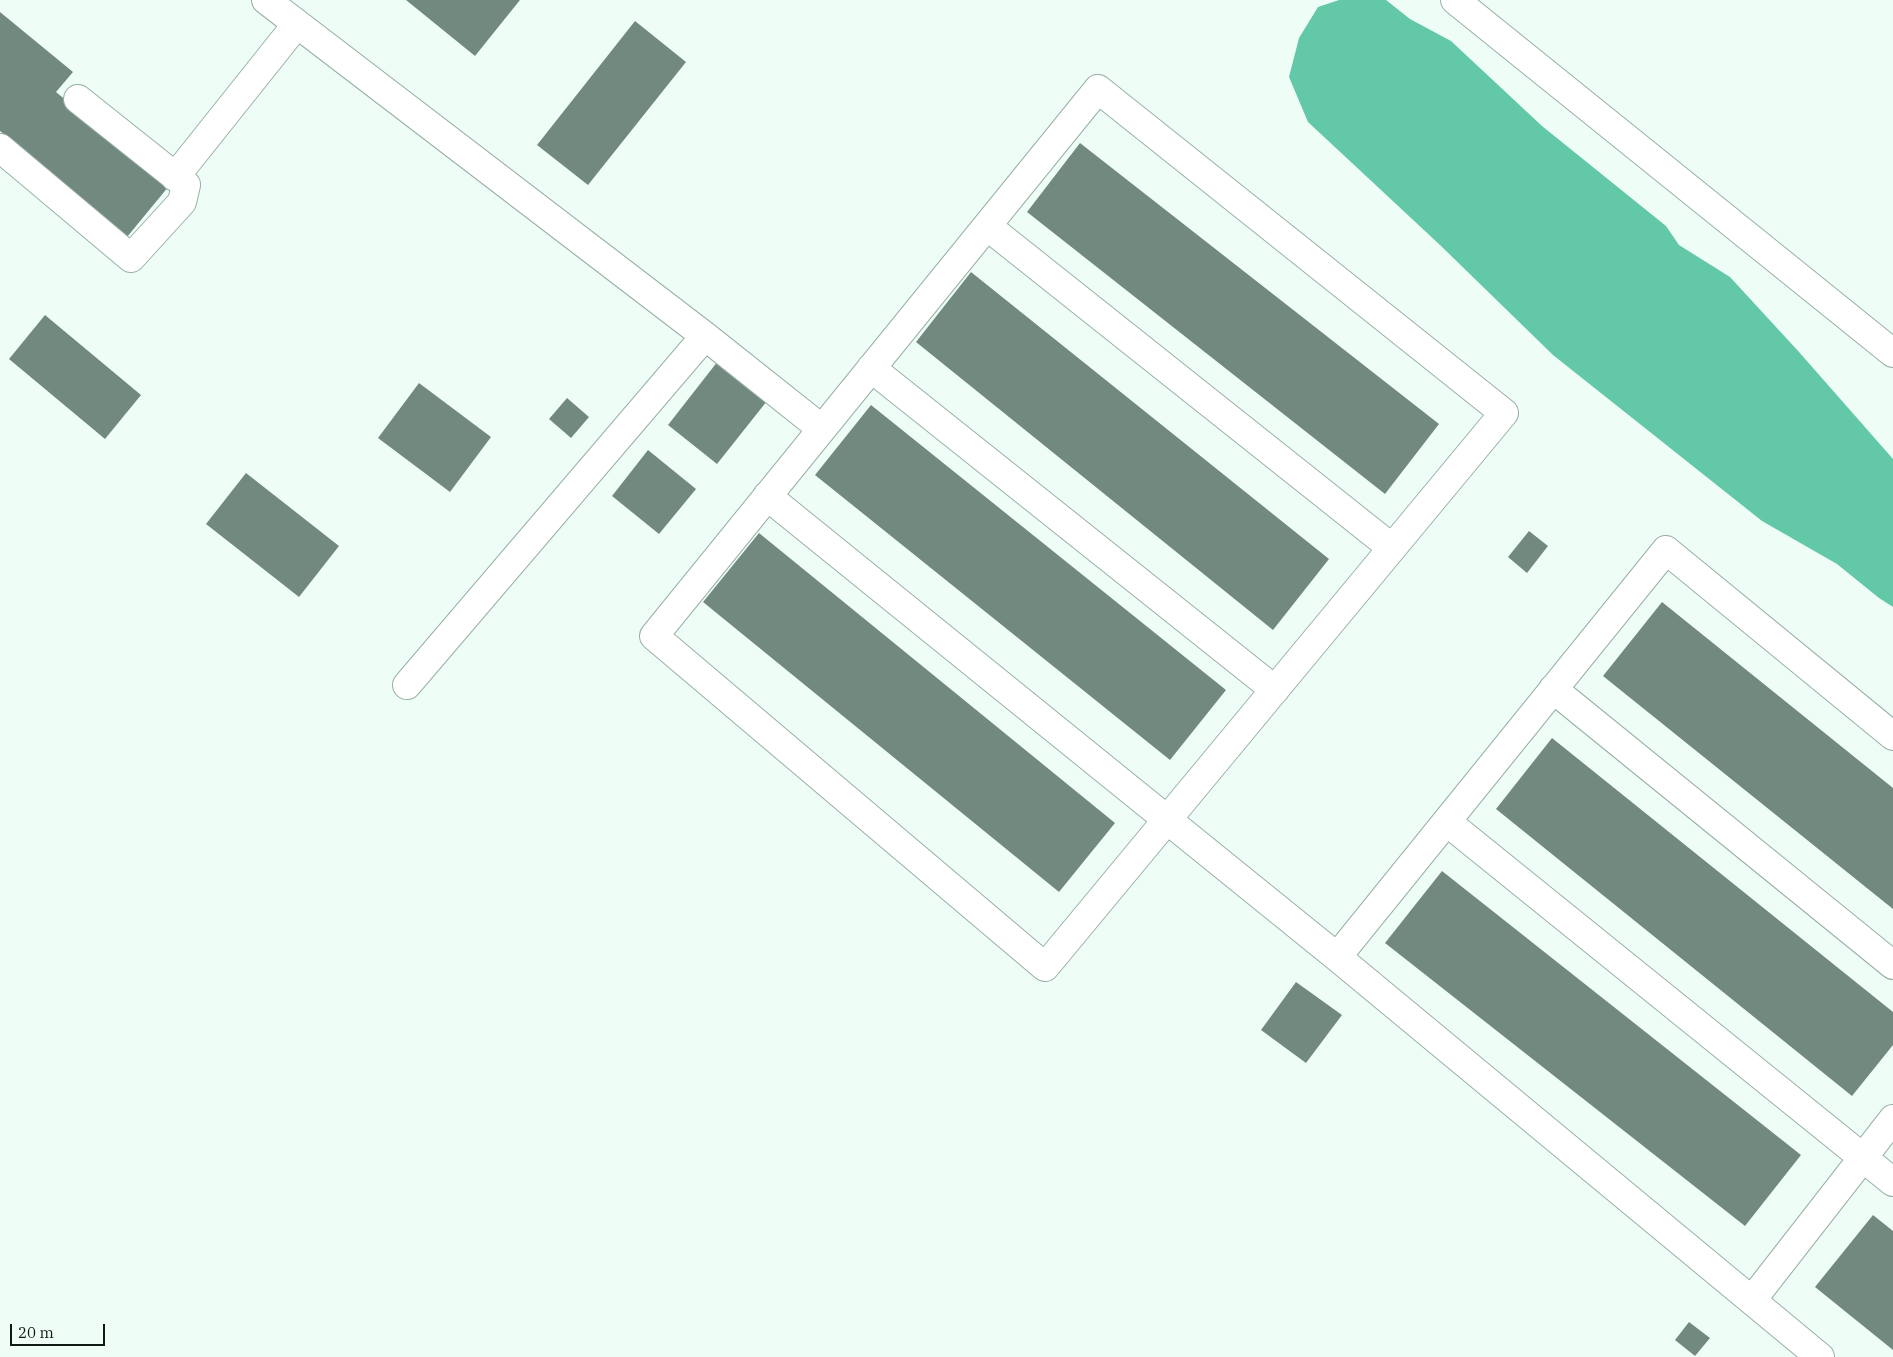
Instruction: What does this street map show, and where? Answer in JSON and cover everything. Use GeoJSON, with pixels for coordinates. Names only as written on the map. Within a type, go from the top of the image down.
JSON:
{"type":"FeatureCollection","features":[{"type":"Feature","properties":{"kind":"street"},"geometry":{"type":"LineString","coordinates":[[266,0],[705,336],[822,428]]}},
{"type":"Feature","properties":{"kind":"street"},"geometry":{"type":"LineString","coordinates":[[1455,0],[1893,353]]}},
{"type":"Feature","properties":{"kind":"street"},"geometry":{"type":"LineString","coordinates":[[175,177],[297,24]]}},
{"type":"Feature","properties":{"kind":"street"},"geometry":{"type":"LineString","coordinates":[[1098,89],[1504,413],[1045,967],[654,636],[987,226],[1098,89]]}},
{"type":"Feature","properties":{"kind":"street"},"geometry":{"type":"LineString","coordinates":[[0,148],[131,258],[182,202],[186,185],[78,99]]}},
{"type":"Feature","properties":{"kind":"street"},"geometry":{"type":"LineString","coordinates":[[987,226],[1392,548]]}},
{"type":"Feature","properties":{"kind":"street"},"geometry":{"type":"LineString","coordinates":[[407,685],[705,336]]}},
{"type":"Feature","properties":{"kind":"street"},"geometry":{"type":"LineString","coordinates":[[871,368],[1275,690]]}},
{"type":"Feature","properties":{"kind":"street"},"geometry":{"type":"LineString","coordinates":[[767,496],[1337,957],[1820,1357]]}},
{"type":"Feature","properties":{"kind":"street"},"geometry":{"type":"LineString","coordinates":[[1337,957],[1666,550],[1893,736]]}},
{"type":"Feature","properties":{"kind":"street"},"geometry":{"type":"LineString","coordinates":[[1553,690],[1893,965]]}},
{"type":"Feature","properties":{"kind":"street"},"geometry":{"type":"LineString","coordinates":[[1447,822],[1893,1182]]}},
{"type":"Feature","properties":{"kind":"street"},"geometry":{"type":"LineString","coordinates":[[1752,1300],[1893,1119]]}},
{"type":"Feature","properties":{"kind":"shaded area"},"geometry":{"type":"Polygon","coordinates":[[[1339,0],[1386,0],[1410,19],[1451,41],[1542,126],[1666,226],[1679,245],[1730,277],[1799,352],[1893,459],[1893,607],[1837,564],[1762,521],[1553,355],[1440,245],[1308,122],[1289,77],[1299,38],[1318,7],[1339,0]]]}},
{"type":"Feature","properties":{"kind":"building"},"geometry":{"type":"Polygon","coordinates":[[[406,0],[520,0],[475,56],[406,0]]]}},
{"type":"Feature","properties":{"kind":"building"},"geometry":{"type":"Polygon","coordinates":[[[0,12],[73,72],[56,92],[169,186],[127,237],[0,131],[0,12]]]}},
{"type":"Feature","properties":{"kind":"building"},"geometry":{"type":"Polygon","coordinates":[[[635,21],[686,62],[588,185],[537,145],[635,21]]]}},
{"type":"Feature","properties":{"kind":"building"},"geometry":{"type":"Polygon","coordinates":[[[1080,143],[1439,424],[1385,494],[1027,212],[1080,143]]]}},
{"type":"Feature","properties":{"kind":"building"},"geometry":{"type":"Polygon","coordinates":[[[971,272],[1329,559],[1273,630],[916,342],[971,272]]]}},
{"type":"Feature","properties":{"kind":"building"},"geometry":{"type":"Polygon","coordinates":[[[45,315],[141,395],[105,439],[9,359],[45,315]]]}},
{"type":"Feature","properties":{"kind":"building"},"geometry":{"type":"Polygon","coordinates":[[[718,361],[767,401],[717,464],[668,425],[718,361]]]}},
{"type":"Feature","properties":{"kind":"building"},"geometry":{"type":"Polygon","coordinates":[[[419,383],[491,437],[450,492],[378,438],[419,383]]]}},
{"type":"Feature","properties":{"kind":"building"},"geometry":{"type":"Polygon","coordinates":[[[567,398],[589,417],[571,438],[549,419],[567,398]]]}},
{"type":"Feature","properties":{"kind":"building"},"geometry":{"type":"Polygon","coordinates":[[[871,405],[1226,690],[1170,760],[815,475],[871,405]]]}},
{"type":"Feature","properties":{"kind":"building"},"geometry":{"type":"Polygon","coordinates":[[[648,450],[696,489],[659,534],[612,496],[648,450]]]}},
{"type":"Feature","properties":{"kind":"building"},"geometry":{"type":"Polygon","coordinates":[[[246,473],[339,546],[299,597],[206,524],[246,473]]]}},
{"type":"Feature","properties":{"kind":"building"},"geometry":{"type":"Polygon","coordinates":[[[1529,531],[1548,546],[1527,573],[1508,557],[1529,531]]]}},
{"type":"Feature","properties":{"kind":"building"},"geometry":{"type":"Polygon","coordinates":[[[759,533],[1115,823],[1059,892],[703,602],[759,533]]]}},
{"type":"Feature","properties":{"kind":"building"},"geometry":{"type":"Polygon","coordinates":[[[1662,602],[1893,788],[1893,909],[1603,676],[1662,602]]]}},
{"type":"Feature","properties":{"kind":"building"},"geometry":{"type":"Polygon","coordinates":[[[1552,738],[1893,1012],[1893,1045],[1852,1096],[1496,809],[1552,738]]]}},
{"type":"Feature","properties":{"kind":"building"},"geometry":{"type":"Polygon","coordinates":[[[1442,871],[1801,1155],[1745,1226],[1385,943],[1442,871]]]}},
{"type":"Feature","properties":{"kind":"building"},"geometry":{"type":"Polygon","coordinates":[[[1296,982],[1342,1015],[1306,1063],[1261,1030],[1296,982]]]}},
{"type":"Feature","properties":{"kind":"building"},"geometry":{"type":"Polygon","coordinates":[[[1873,1215],[1893,1231],[1893,1350],[1815,1287],[1873,1215]]]}},
{"type":"Feature","properties":{"kind":"building"},"geometry":{"type":"Polygon","coordinates":[[[1689,1322],[1710,1338],[1695,1356],[1675,1340],[1689,1322]]]}}]}
